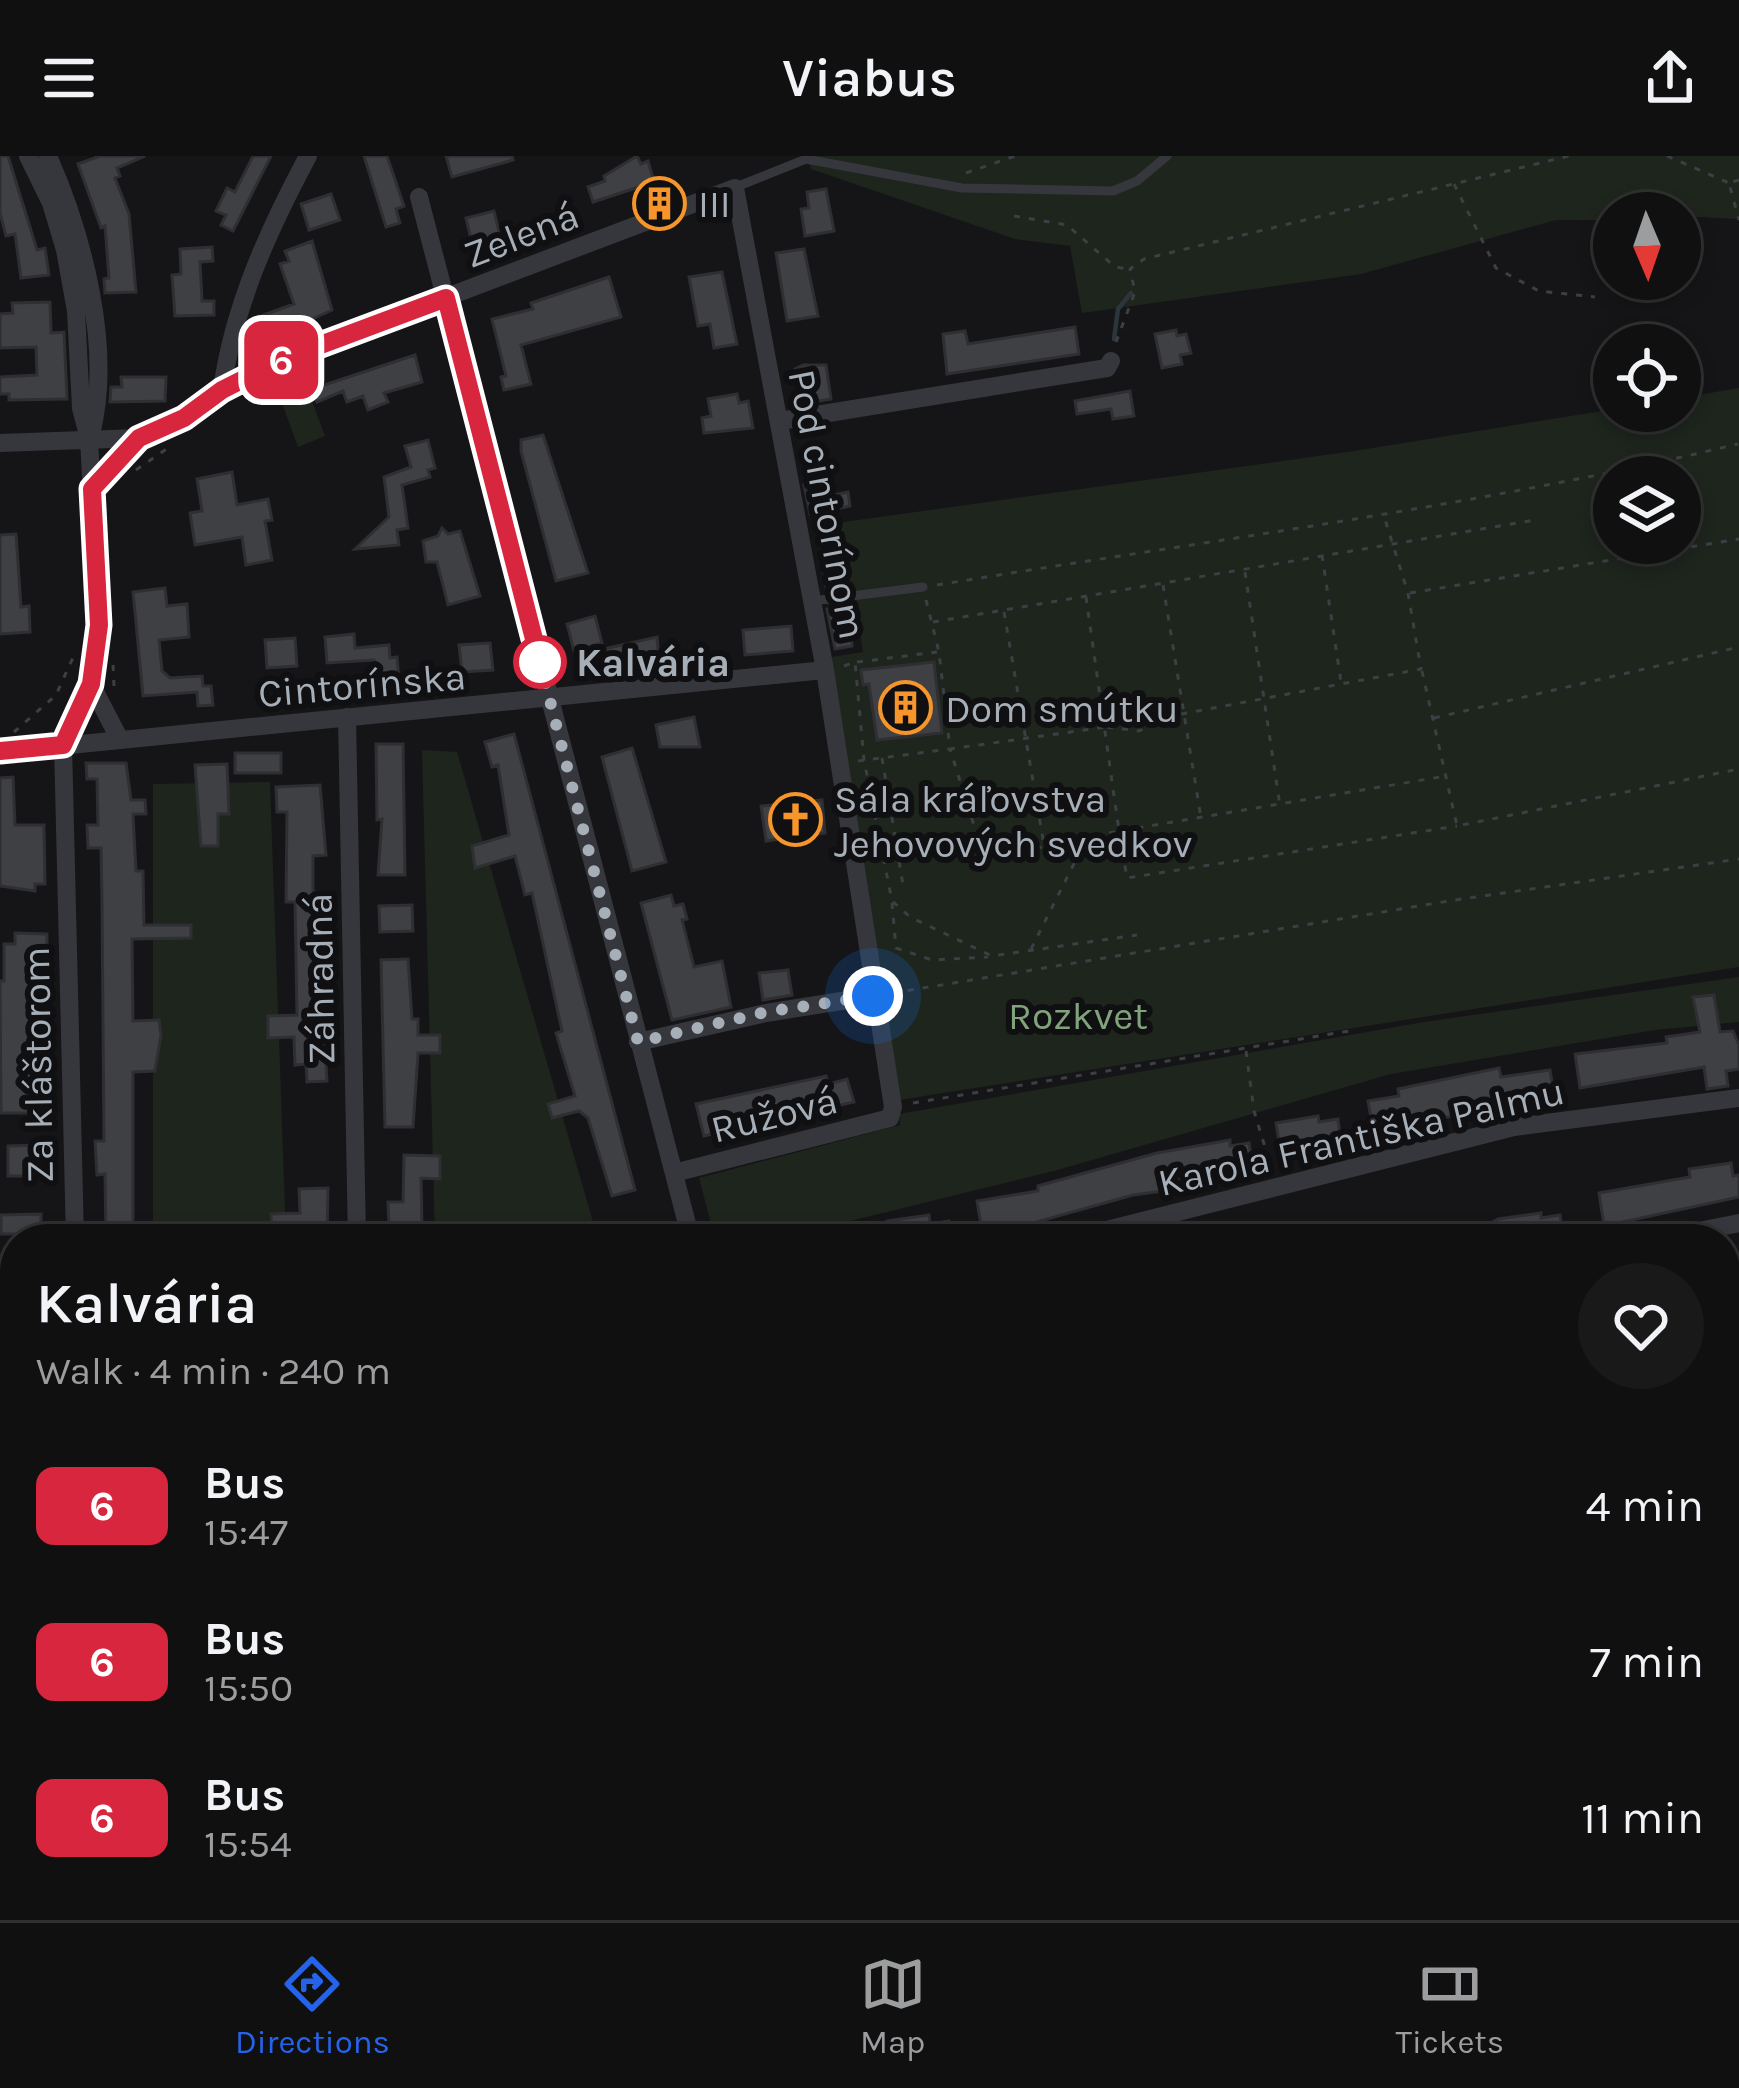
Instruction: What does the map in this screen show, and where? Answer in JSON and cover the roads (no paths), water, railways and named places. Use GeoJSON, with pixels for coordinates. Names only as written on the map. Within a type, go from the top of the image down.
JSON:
{"type":"FeatureCollection","features":[{"type":"Feature","properties":{"kind":"street"},"geometry":{"type":"LineString","coordinates":[[28,156],[51,203],[65,250],[76,311],[81,408],[89,439],[92,489],[99,625],[91,684],[63,745]]}},
{"type":"Feature","properties":{"kind":"street"},"geometry":{"type":"LineString","coordinates":[[48,156],[86,262],[97,409],[89,439]]}},
{"type":"Feature","properties":{"kind":"street"},"geometry":{"type":"LineString","coordinates":[[222,390],[226,358],[260,252],[308,156]]}},
{"type":"Feature","properties":{"kind":"street","name":"Zelená"},"geometry":{"type":"LineString","coordinates":[[0,443],[139,438],[184,418],[222,390],[283,359],[735,188]]}},
{"type":"Feature","properties":{"kind":"street","name":"Pod cintorínom"},"geometry":{"type":"LineString","coordinates":[[735,188],[825,670],[891,1113]]}},
{"type":"Feature","properties":{"kind":"street"},"geometry":{"type":"LineString","coordinates":[[419,197],[687,1224]]}},
{"type":"Feature","properties":{"kind":"street"},"geometry":{"type":"LineString","coordinates":[[778,421],[1107,368],[1112,361]]}},
{"type":"Feature","properties":{"kind":"street","name":"Zelená"},"geometry":{"type":"LineString","coordinates":[[92,489],[139,438]]}},
{"type":"Feature","properties":{"kind":"street","name":"Cintorínska"},"geometry":{"type":"LineString","coordinates":[[2,746],[120,740],[825,670]]}},
{"type":"Feature","properties":{"kind":"street"},"geometry":{"type":"LineString","coordinates":[[91,684],[120,740]]}},
{"type":"Feature","properties":{"kind":"street","name":"Záhradná"},"geometry":{"type":"LineString","coordinates":[[347,717],[357,1224]]}},
{"type":"Feature","properties":{"kind":"street","name":"Za kláštorom"},"geometry":{"type":"LineString","coordinates":[[63,745],[75,1224]]}},
{"type":"Feature","properties":{"kind":"street"},"geometry":{"type":"LineString","coordinates":[[638,1042],[766,1012],[873,996]]}},
{"type":"Feature","properties":{"kind":"street","name":"Karola Františka Palmu"},"geometry":{"type":"LineString","coordinates":[[1130,1224],[1514,1126],[1739,1097]]}},
{"type":"Feature","properties":{"kind":"street","name":"Ružová"},"geometry":{"type":"LineString","coordinates":[[674,1174],[891,1113]]}},
{"type":"Feature","properties":{"kind":"lane"},"geometry":{"type":"LineString","coordinates":[[735,188],[806,159],[962,188],[1113,191],[1137,181],[1167,156]]}},
{"type":"Feature","properties":{"kind":"lane"},"geometry":{"type":"LineString","coordinates":[[812,601],[922,587]]}},
{"type":"Feature","properties":{"kind":"waterway"},"geometry":{"type":"LineString","coordinates":[[1114,339],[1118,309],[1131,293]]}},
{"type":"Feature","properties":{"kind":"place","name":"III"},"geometry":{"type":"Point","coordinates":[659,203]}},
{"type":"Feature","properties":{"kind":"place","name":"Kalvária"},"geometry":{"type":"Point","coordinates":[540,662]}},
{"type":"Feature","properties":{"kind":"place","name":"Dom smútku"},"geometry":{"type":"Point","coordinates":[906,708]}},
{"type":"Feature","properties":{"kind":"place","name":"Sála kráľovstva Jehovových svedkov"},"geometry":{"type":"Point","coordinates":[795,820]}},
{"type":"Feature","properties":{"kind":"park label","name":"Rozkvet"},"geometry":{"type":"Point","coordinates":[1078,1015]}}]}
